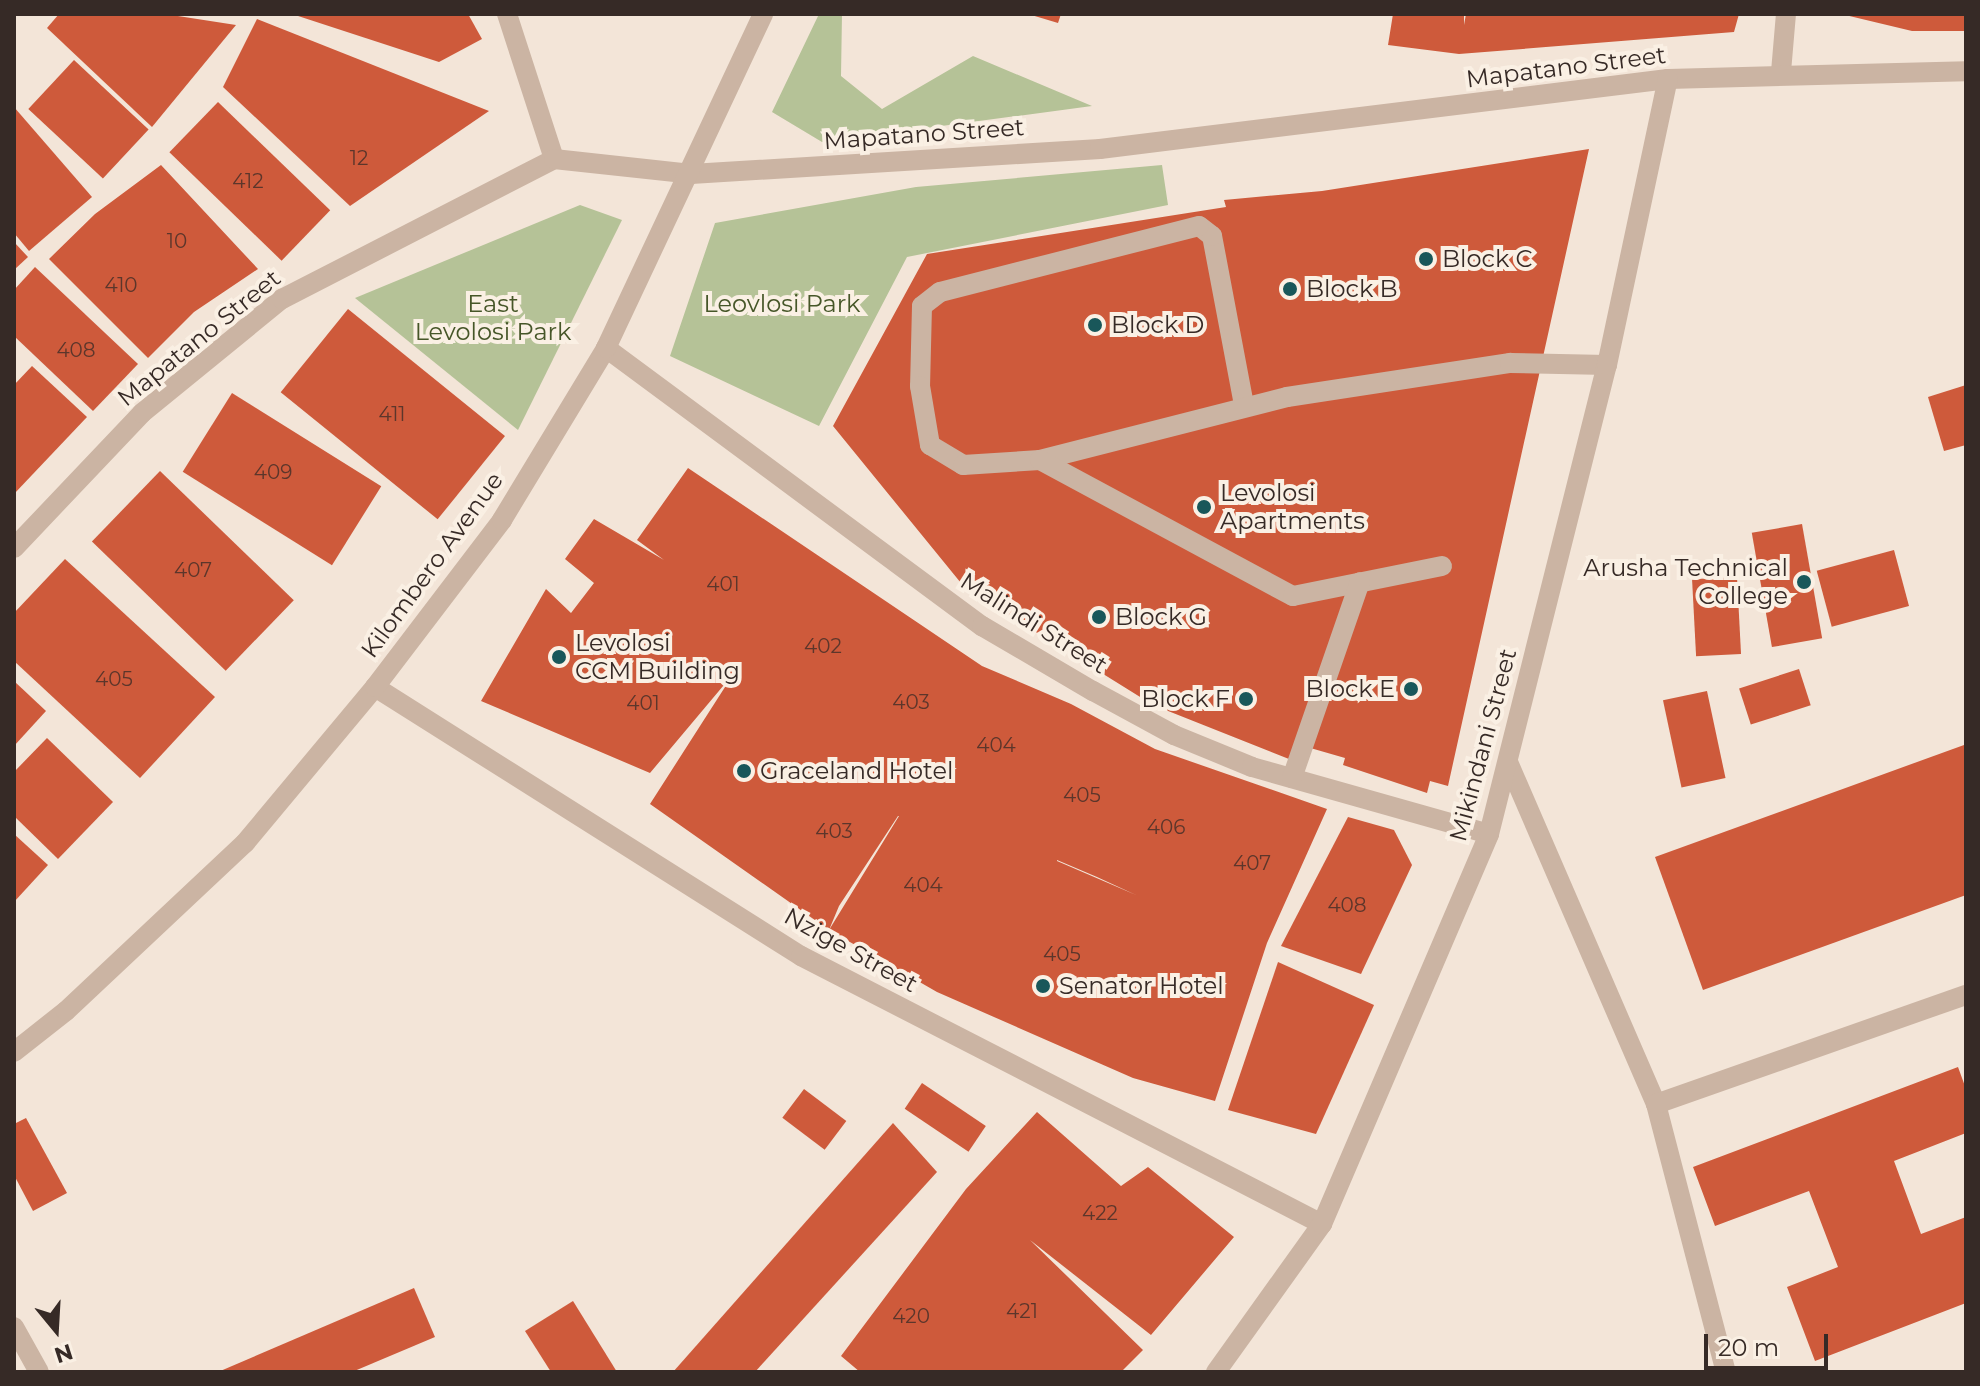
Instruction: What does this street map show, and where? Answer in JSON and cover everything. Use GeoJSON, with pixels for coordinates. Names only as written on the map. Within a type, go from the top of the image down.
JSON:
{"type":"FeatureCollection","features":[{"type":"Feature","properties":{"kind":"street"},"geometry":{"type":"LineString","coordinates":[[507,14],[554,159]]}},
{"type":"Feature","properties":{"kind":"street","name":"Kilombero Avenue"},"geometry":{"type":"LineString","coordinates":[[14,1052],[66,1011],[245,843],[375,687],[502,520],[606,348],[691,174],[763,14]]}},
{"type":"Feature","properties":{"kind":"street"},"geometry":{"type":"LineString","coordinates":[[1781,72],[1786,14]]}},
{"type":"Feature","properties":{"kind":"street","name":"Mapatano Street"},"geometry":{"type":"LineString","coordinates":[[14,548],[142,413],[282,299],[554,159],[691,174],[1100,149],[1668,79],[1781,72],[1966,71]]}},
{"type":"Feature","properties":{"kind":"street","name":"Mikindani Street"},"geometry":{"type":"LineString","coordinates":[[1216,1372],[1322,1224],[1489,834],[1607,365],[1668,79]]}},
{"type":"Feature","properties":{"kind":"street"},"geometry":{"type":"LineString","coordinates":[[1244,405],[1212,236],[1199,226],[940,292],[922,306],[920,386],[930,445],[963,465],[1040,460],[1244,405],[1510,363],[1607,365]]}},
{"type":"Feature","properties":{"kind":"street","name":"Malindi Street"},"geometry":{"type":"LineString","coordinates":[[606,348],[982,626],[1174,735],[1292,778],[1489,834]]}},
{"type":"Feature","properties":{"kind":"street"},"geometry":{"type":"LineString","coordinates":[[1040,460],[1293,596],[1442,566]]}},
{"type":"Feature","properties":{"kind":"street"},"geometry":{"type":"LineString","coordinates":[[1292,778],[1360,582]]}},
{"type":"Feature","properties":{"kind":"street","name":"Nzige Street"},"geometry":{"type":"LineString","coordinates":[[375,687],[801,956],[1322,1224]]}},
{"type":"Feature","properties":{"kind":"street"},"geometry":{"type":"LineString","coordinates":[[1508,762],[1656,1104],[1726,1372]]}},
{"type":"Feature","properties":{"kind":"street"},"geometry":{"type":"LineString","coordinates":[[1656,1104],[1966,995]]}},
{"type":"Feature","properties":{"kind":"street"},"geometry":{"type":"LineString","coordinates":[[14,1327],[39,1372]]}},
{"type":"Feature","properties":{"kind":"green space"},"geometry":{"type":"Polygon","coordinates":[[[819,14],[842,14],[841,76],[882,109],[973,56],[1092,106],[822,142],[772,112],[819,14]]]}},
{"type":"Feature","properties":{"kind":"green space","name":"Leovlosi Park"},"geometry":{"type":"Polygon","coordinates":[[[1162,165],[1168,205],[907,257],[819,426],[670,356],[715,223],[916,187],[1162,165]]]}},
{"type":"Feature","properties":{"kind":"green space","name":"East Levolosi Park"},"geometry":{"type":"Polygon","coordinates":[[[580,205],[622,220],[518,430],[355,298],[580,205]]]}},
{"type":"Feature","properties":{"kind":"building"},"geometry":{"type":"Polygon","coordinates":[[[59,14],[165,14],[236,25],[152,127],[47,28],[59,14]]]}},
{"type":"Feature","properties":{"kind":"building"},"geometry":{"type":"Polygon","coordinates":[[[468,14],[482,39],[439,62],[295,15],[468,14]]]}},
{"type":"Feature","properties":{"kind":"building"},"geometry":{"type":"Polygon","coordinates":[[[1028,14],[1061,14],[1058,23],[1028,14]]]}},
{"type":"Feature","properties":{"kind":"building"},"geometry":{"type":"Polygon","coordinates":[[[1393,14],[1464,14],[1464,25],[1466,14],[1739,14],[1734,32],[1459,54],[1388,45],[1393,14]]]}},
{"type":"Feature","properties":{"kind":"building"},"geometry":{"type":"Polygon","coordinates":[[[1841,14],[1966,14],[1966,31],[1912,31],[1841,14]]]}},
{"type":"Feature","properties":{"kind":"building"},"geometry":{"type":"Polygon","coordinates":[[[257,19],[489,111],[350,206],[223,87],[257,19]]]}},
{"type":"Feature","properties":{"kind":"building"},"geometry":{"type":"Polygon","coordinates":[[[74,60],[149,130],[103,179],[28,109],[74,60]]]}},
{"type":"Feature","properties":{"kind":"building"},"geometry":{"type":"Polygon","coordinates":[[[218,102],[330,210],[282,261],[169,152],[218,102]]]}},
{"type":"Feature","properties":{"kind":"building"},"geometry":{"type":"Polygon","coordinates":[[[14,107],[92,197],[29,251],[14,233],[14,107]]]}},
{"type":"Feature","properties":{"kind":"building","name":"Levolosi Apartments"},"geometry":{"type":"Polygon","coordinates":[[[1589,149],[1448,786],[1430,781],[1427,793],[1343,765],[1345,758],[1300,745],[1294,761],[1153,705],[965,588],[833,426],[927,254],[1226,207],[1224,200],[1322,191],[1589,149]]]}},
{"type":"Feature","properties":{"kind":"building"},"geometry":{"type":"Polygon","coordinates":[[[161,165],[258,269],[194,312],[148,358],[49,259],[95,214],[161,165]]]}},
{"type":"Feature","properties":{"kind":"building"},"geometry":{"type":"Polygon","coordinates":[[[14,242],[28,257],[14,270],[14,242]]]}},
{"type":"Feature","properties":{"kind":"building"},"geometry":{"type":"Polygon","coordinates":[[[35,267],[138,364],[93,411],[14,336],[14,290],[35,267]]]}},
{"type":"Feature","properties":{"kind":"building"},"geometry":{"type":"Polygon","coordinates":[[[348,309],[505,436],[438,519],[281,392],[348,309]]]}},
{"type":"Feature","properties":{"kind":"building"},"geometry":{"type":"Polygon","coordinates":[[[32,366],[87,417],[14,494],[14,385],[32,366]]]}},
{"type":"Feature","properties":{"kind":"building"},"geometry":{"type":"Polygon","coordinates":[[[1966,385],[1966,445],[1944,451],[1928,397],[1966,385]]]}},
{"type":"Feature","properties":{"kind":"building"},"geometry":{"type":"Polygon","coordinates":[[[232,393],[381,486],[332,565],[183,472],[232,393]]]}},
{"type":"Feature","properties":{"kind":"building"},"geometry":{"type":"Polygon","coordinates":[[[688,468],[982,666],[1071,704],[1155,749],[1327,809],[1267,943],[1215,1101],[1133,1078],[937,992],[829,930],[650,804],[734,673],[650,773],[481,701],[546,589],[571,613],[594,583],[565,559],[594,519],[664,560],[637,540],[688,468]],[[898,816],[839,906],[829,930],[899,816],[898,816]],[[1057,861],[1136,895],[1097,877],[1057,861]]]}},
{"type":"Feature","properties":{"kind":"building"},"geometry":{"type":"Polygon","coordinates":[[[160,471],[294,600],[226,671],[92,541],[160,471]]]}},
{"type":"Feature","properties":{"kind":"building"},"geometry":{"type":"Polygon","coordinates":[[[1802,524],[1822,638],[1772,647],[1752,533],[1802,524]]]}},
{"type":"Feature","properties":{"kind":"building"},"geometry":{"type":"Polygon","coordinates":[[[1894,550],[1909,606],[1832,627],[1817,571],[1894,550]]]}},
{"type":"Feature","properties":{"kind":"building"},"geometry":{"type":"Polygon","coordinates":[[[65,559],[215,697],[140,778],[14,661],[14,613],[65,559]]]}},
{"type":"Feature","properties":{"kind":"building"},"geometry":{"type":"Polygon","coordinates":[[[1737,577],[1741,654],[1696,656],[1692,579],[1737,577]]]}},
{"type":"Feature","properties":{"kind":"building"},"geometry":{"type":"Polygon","coordinates":[[[1799,669],[1811,705],[1751,725],[1739,688],[1799,669]]]}},
{"type":"Feature","properties":{"kind":"building"},"geometry":{"type":"Polygon","coordinates":[[[14,681],[46,711],[14,746],[14,681]]]}},
{"type":"Feature","properties":{"kind":"building"},"geometry":{"type":"Polygon","coordinates":[[[1707,691],[1726,778],[1681,787],[1663,700],[1707,691]]]}},
{"type":"Feature","properties":{"kind":"building"},"geometry":{"type":"Polygon","coordinates":[[[47,738],[113,802],[58,859],[14,816],[14,772],[47,738]]]}},
{"type":"Feature","properties":{"kind":"building"},"geometry":{"type":"Polygon","coordinates":[[[1964,745],[1966,895],[1703,990],[1655,857],[1964,745]]]}},
{"type":"Feature","properties":{"kind":"building"},"geometry":{"type":"Polygon","coordinates":[[[1348,817],[1394,830],[1412,865],[1361,974],[1281,946],[1348,817]]]}},
{"type":"Feature","properties":{"kind":"building"},"geometry":{"type":"Polygon","coordinates":[[[14,834],[48,865],[14,902],[14,834]]]}},
{"type":"Feature","properties":{"kind":"building"},"geometry":{"type":"Polygon","coordinates":[[[1278,962],[1374,1005],[1316,1134],[1228,1110],[1278,962]]]}},
{"type":"Feature","properties":{"kind":"building"},"geometry":{"type":"Polygon","coordinates":[[[1958,1067],[1966,1089],[1966,1133],[1894,1161],[1921,1234],[1966,1217],[1966,1303],[1815,1361],[1787,1287],[1838,1267],[1809,1191],[1715,1226],[1693,1167],[1958,1067]]]}},
{"type":"Feature","properties":{"kind":"building"},"geometry":{"type":"Polygon","coordinates":[[[922,1083],[986,1126],[969,1152],[905,1109],[922,1083]]]}},
{"type":"Feature","properties":{"kind":"building"},"geometry":{"type":"Polygon","coordinates":[[[804,1089],[846,1121],[825,1150],[782,1118],[804,1089]]]}},
{"type":"Feature","properties":{"kind":"building"},"geometry":{"type":"Polygon","coordinates":[[[1037,1112],[1121,1186],[1148,1167],[1234,1237],[1151,1335],[1030,1240],[1143,1350],[1121,1372],[860,1372],[841,1356],[966,1189],[1037,1112]]]}},
{"type":"Feature","properties":{"kind":"building"},"geometry":{"type":"Polygon","coordinates":[[[26,1118],[67,1193],[33,1211],[14,1175],[14,1124],[26,1118]]]}},
{"type":"Feature","properties":{"kind":"building"},"geometry":{"type":"Polygon","coordinates":[[[893,1123],[937,1172],[755,1372],[673,1372],[893,1123]]]}},
{"type":"Feature","properties":{"kind":"building"},"geometry":{"type":"Polygon","coordinates":[[[414,1288],[435,1337],[352,1372],[218,1372],[414,1288]]]}},
{"type":"Feature","properties":{"kind":"building"},"geometry":{"type":"Polygon","coordinates":[[[573,1301],[617,1372],[551,1372],[525,1331],[573,1301]]]}},
{"type":"Feature","properties":{"kind":"place","name":"Block C"},"geometry":{"type":"Point","coordinates":[1426,259]}},
{"type":"Feature","properties":{"kind":"place","name":"Block B"},"geometry":{"type":"Point","coordinates":[1290,289]}},
{"type":"Feature","properties":{"kind":"place","name":"Block D"},"geometry":{"type":"Point","coordinates":[1095,325]}},
{"type":"Feature","properties":{"kind":"place","name":"Levolosi Apartments"},"geometry":{"type":"Point","coordinates":[1204,507]}},
{"type":"Feature","properties":{"kind":"place","name":"Arusha Technical College"},"geometry":{"type":"Point","coordinates":[1804,582]}},
{"type":"Feature","properties":{"kind":"place","name":"Block G"},"geometry":{"type":"Point","coordinates":[1099,617]}},
{"type":"Feature","properties":{"kind":"place","name":"Levolosi CCM Building"},"geometry":{"type":"Point","coordinates":[559,657]}},
{"type":"Feature","properties":{"kind":"place","name":"Block E"},"geometry":{"type":"Point","coordinates":[1411,689]}},
{"type":"Feature","properties":{"kind":"place","name":"Block F"},"geometry":{"type":"Point","coordinates":[1246,699]}},
{"type":"Feature","properties":{"kind":"place","name":"Graceland Hotel"},"geometry":{"type":"Point","coordinates":[744,771]}},
{"type":"Feature","properties":{"kind":"place","name":"Senator Hotel"},"geometry":{"type":"Point","coordinates":[1043,986]}}]}
